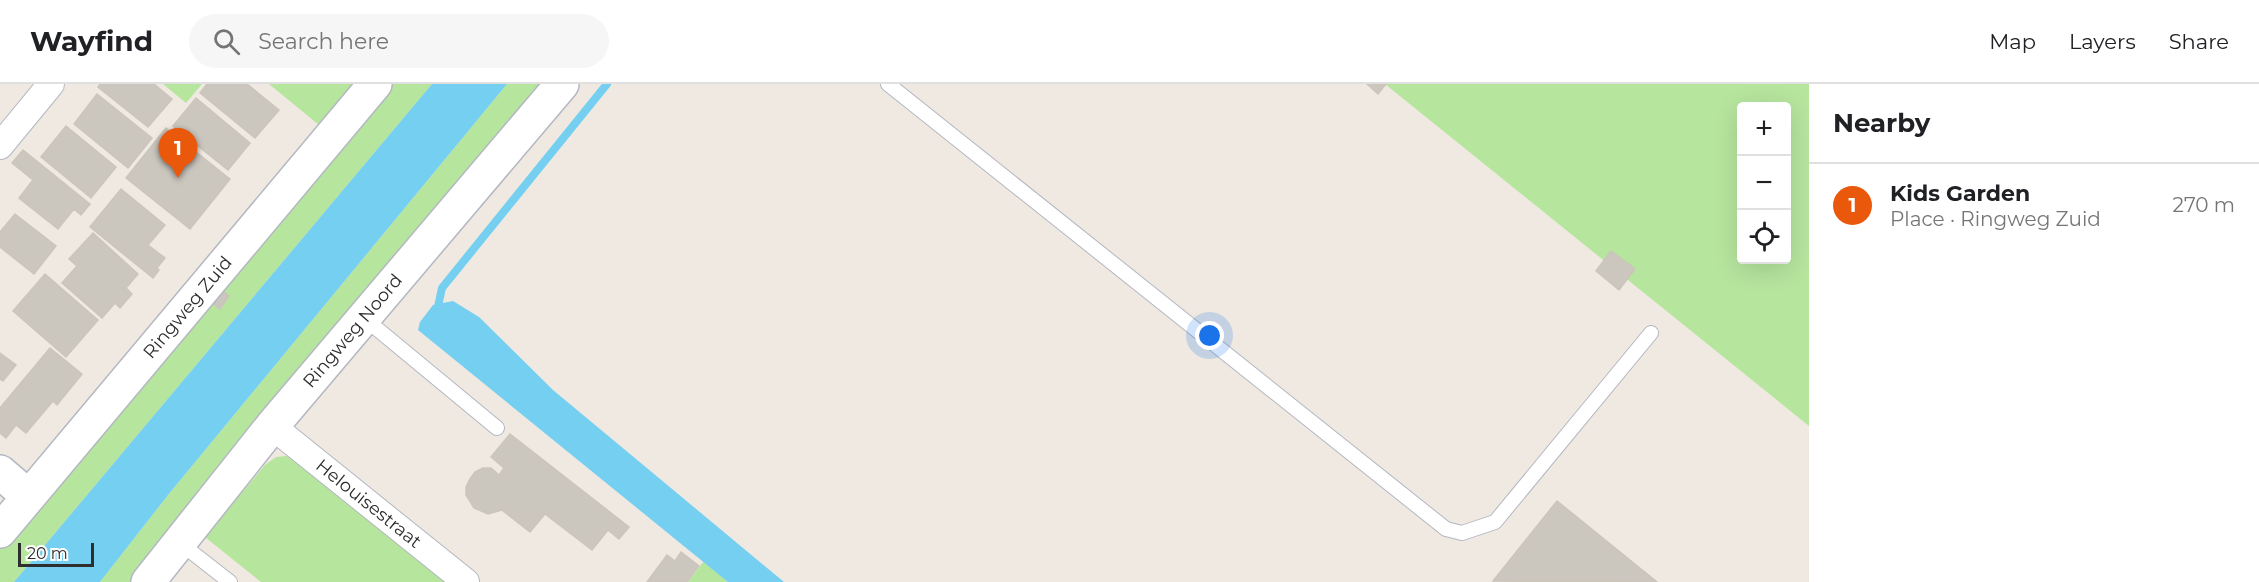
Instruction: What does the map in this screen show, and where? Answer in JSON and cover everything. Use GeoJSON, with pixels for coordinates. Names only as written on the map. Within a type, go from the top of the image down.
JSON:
{"type":"FeatureCollection","features":[{"type":"Feature","properties":{"kind":"street"},"geometry":{"type":"LineString","coordinates":[[0,146],[51,84]]}},
{"type":"Feature","properties":{"kind":"street","name":"Ringweg Zuid"},"geometry":{"type":"LineString","coordinates":[[0,531],[375,84]]}},
{"type":"Feature","properties":{"kind":"street","name":"Ringweg Noord"},"geometry":{"type":"LineString","coordinates":[[148,582],[272,426],[562,84]]}},
{"type":"Feature","properties":{"kind":"street","name":"Helouisestraat"},"geometry":{"type":"LineString","coordinates":[[272,426],[466,582]]}},
{"type":"Feature","properties":{"kind":"street"},"geometry":{"type":"LineString","coordinates":[[0,472],[28,496]]}},
{"type":"Feature","properties":{"kind":"lane"},"geometry":{"type":"LineString","coordinates":[[888,84],[1446,529],[1462,533],[1495,522],[1651,333]]}},
{"type":"Feature","properties":{"kind":"lane"},"geometry":{"type":"LineString","coordinates":[[364,318],[497,428]]}},
{"type":"Feature","properties":{"kind":"lane"},"geometry":{"type":"LineString","coordinates":[[180,543],[230,582]]}},
{"type":"Feature","properties":{"kind":"green space"},"geometry":{"type":"Polygon","coordinates":[[[163,84],[202,84],[186,103],[163,84]]]}},
{"type":"Feature","properties":{"kind":"green space"},"geometry":{"type":"Polygon","coordinates":[[[269,84],[353,84],[319,125],[269,84]]]}},
{"type":"Feature","properties":{"kind":"green space"},"geometry":{"type":"Polygon","coordinates":[[[385,84],[432,84],[14,582],[0,582],[0,548],[35,498],[385,84]]]}},
{"type":"Feature","properties":{"kind":"green space"},"geometry":{"type":"Polygon","coordinates":[[[507,84],[544,84],[133,582],[100,582],[168,495],[507,84]]]}},
{"type":"Feature","properties":{"kind":"green space"},"geometry":{"type":"Polygon","coordinates":[[[1385,84],[1809,84],[1809,426],[1385,84]]]}},
{"type":"Feature","properties":{"kind":"green space"},"geometry":{"type":"Polygon","coordinates":[[[276,457],[298,458],[453,582],[261,582],[205,537],[265,465],[276,457]]]}},
{"type":"Feature","properties":{"kind":"green space"},"geometry":{"type":"Polygon","coordinates":[[[704,561],[728,582],[688,582],[704,561]]]}},
{"type":"Feature","properties":{"kind":"water"},"geometry":{"type":"Polygon","coordinates":[[[432,84],[507,84],[168,495],[100,582],[14,582],[432,84]]]}},
{"type":"Feature","properties":{"kind":"water"},"geometry":{"type":"Polygon","coordinates":[[[453,301],[479,317],[553,390],[784,582],[728,582],[418,330],[420,322],[433,305],[453,301]]]}},
{"type":"Feature","properties":{"kind":"building"},"geometry":{"type":"Polygon","coordinates":[[[100,84],[154,84],[172,99],[148,127],[98,87],[100,84]]]}},
{"type":"Feature","properties":{"kind":"building"},"geometry":{"type":"Polygon","coordinates":[[[207,84],[247,84],[279,110],[255,138],[200,93],[207,84]]]}},
{"type":"Feature","properties":{"kind":"building"},"geometry":{"type":"Polygon","coordinates":[[[1367,84],[1386,84],[1378,94],[1367,84]]]}},
{"type":"Feature","properties":{"kind":"building"},"geometry":{"type":"Polygon","coordinates":[[[97,94],[152,138],[128,168],[74,124],[97,94]]]}},
{"type":"Feature","properties":{"kind":"building"},"geometry":{"type":"Polygon","coordinates":[[[196,98],[250,143],[228,170],[173,126],[196,98]]]}},
{"type":"Feature","properties":{"kind":"building"},"geometry":{"type":"Polygon","coordinates":[[[66,126],[116,167],[91,198],[41,157],[66,126]]]}},
{"type":"Feature","properties":{"kind":"building"},"geometry":{"type":"Polygon","coordinates":[[[166,128],[230,179],[190,229],[126,178],[166,128]]]}},
{"type":"Feature","properties":{"kind":"building"},"geometry":{"type":"Polygon","coordinates":[[[23,150],[90,204],[81,215],[74,209],[58,229],[19,198],[33,180],[12,163],[23,150]]]}},
{"type":"Feature","properties":{"kind":"building"},"geometry":{"type":"Polygon","coordinates":[[[121,189],[165,225],[148,245],[165,258],[153,278],[90,227],[121,189]]]}},
{"type":"Feature","properties":{"kind":"building"},"geometry":{"type":"Polygon","coordinates":[[[15,214],[56,246],[34,274],[0,247],[0,232],[15,214]]]}},
{"type":"Feature","properties":{"kind":"building"},"geometry":{"type":"Polygon","coordinates":[[[93,233],[138,274],[126,288],[132,294],[120,308],[115,303],[102,318],[62,283],[77,266],[69,259],[93,233]]]}},
{"type":"Feature","properties":{"kind":"building"},"geometry":{"type":"Polygon","coordinates":[[[1611,251],[1635,269],[1619,290],[1596,271],[1611,251]]]}},
{"type":"Feature","properties":{"kind":"building"},"geometry":{"type":"Polygon","coordinates":[[[45,274],[98,320],[66,357],[13,311],[45,274]]]}},
{"type":"Feature","properties":{"kind":"building"},"geometry":{"type":"Polygon","coordinates":[[[215,285],[229,296],[220,309],[206,298],[215,285]]]}},
{"type":"Feature","properties":{"kind":"building"},"geometry":{"type":"Polygon","coordinates":[[[50,348],[82,374],[57,405],[53,401],[26,433],[16,425],[6,438],[0,433],[0,408],[50,348]]]}},
{"type":"Feature","properties":{"kind":"building"},"geometry":{"type":"Polygon","coordinates":[[[0,353],[16,365],[3,381],[0,379],[0,353]]]}},
{"type":"Feature","properties":{"kind":"building"},"geometry":{"type":"Polygon","coordinates":[[[510,434],[629,527],[619,539],[608,530],[592,550],[545,514],[530,532],[502,510],[488,514],[474,508],[466,495],[466,487],[475,472],[483,468],[491,468],[499,475],[504,468],[491,457],[510,434]]]}},
{"type":"Feature","properties":{"kind":"building"},"geometry":{"type":"Polygon","coordinates":[[[1557,501],[1657,582],[1493,581],[1557,501]]]}},
{"type":"Feature","properties":{"kind":"building"},"geometry":{"type":"Polygon","coordinates":[[[681,552],[699,566],[687,582],[647,582],[667,555],[675,561],[681,552]]]}},
{"type":"Feature","properties":{"kind":"waterway"},"geometry":{"type":"LineString","coordinates":[[437,311],[442,288],[607,84]]}},
{"type":"Feature","properties":{"kind":"place","name":"Kids Garden"},"geometry":{"type":"Point","coordinates":[178,178]}}]}
